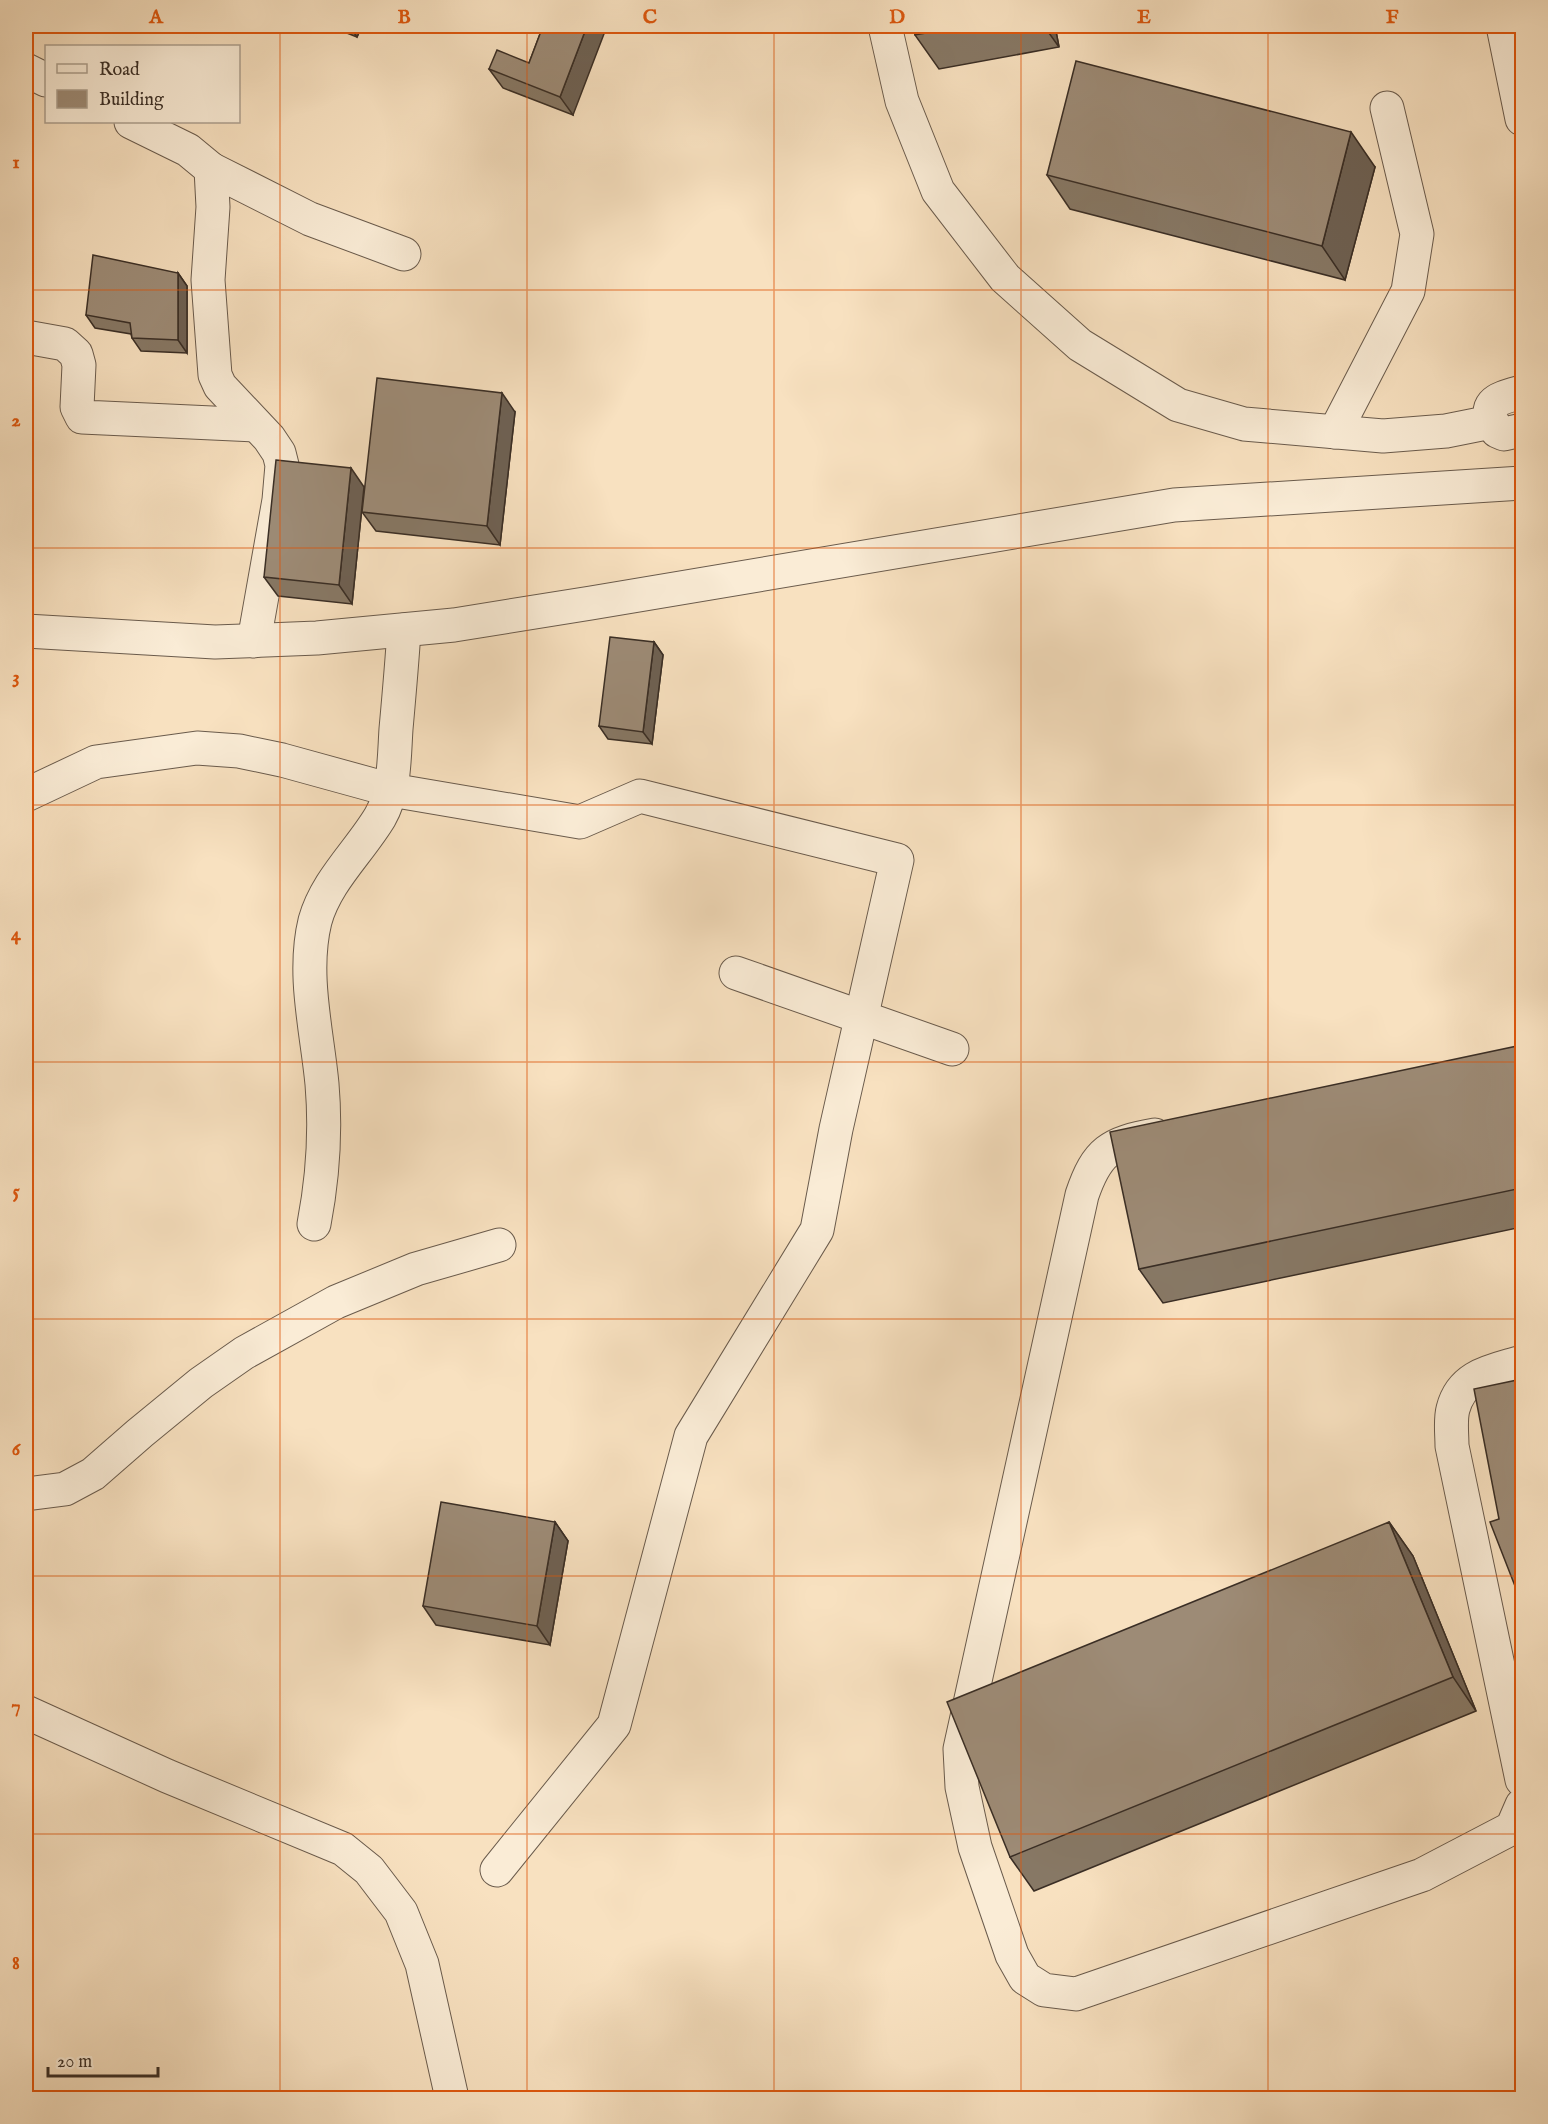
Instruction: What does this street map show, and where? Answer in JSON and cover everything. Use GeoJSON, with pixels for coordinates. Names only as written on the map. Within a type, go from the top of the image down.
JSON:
{"type":"FeatureCollection","features":[{"type":"Feature","properties":{"kind":"street"},"geometry":{"type":"LineString","coordinates":[[885,26],[902,101],[938,191],[1005,278],[1080,345],[1178,405],[1244,424],[1383,436],[1446,431],[1491,422]]}},
{"type":"Feature","properties":{"kind":"street"},"geometry":{"type":"LineString","coordinates":[[1503,26],[1522,119]]}},
{"type":"Feature","properties":{"kind":"street"},"geometry":{"type":"LineString","coordinates":[[26,70],[45,80]]}},
{"type":"Feature","properties":{"kind":"street"},"geometry":{"type":"LineString","coordinates":[[1335,432],[1408,291],[1417,234],[1387,108]]}},
{"type":"Feature","properties":{"kind":"street"},"geometry":{"type":"LineString","coordinates":[[133,123],[189,150],[211,169],[310,219],[404,254]]}},
{"type":"Feature","properties":{"kind":"street"},"geometry":{"type":"LineString","coordinates":[[211,169],[213,207],[208,280],[215,375],[220,386],[269,438],[279,453],[282,465],[279,500],[254,641]]}},
{"type":"Feature","properties":{"kind":"street"},"geometry":{"type":"LineString","coordinates":[[26,338],[65,344],[76,354],[79,365],[77,407],[82,417],[256,425]]}},
{"type":"Feature","properties":{"kind":"street"},"geometry":{"type":"LineString","coordinates":[[1522,392],[1496,400],[1490,406],[1489,414],[1497,431],[1504,434],[1522,430]]}},
{"type":"Feature","properties":{"kind":"street"},"geometry":{"type":"LineString","coordinates":[[26,631],[215,642],[317,638],[404,630],[454,625],[591,603],[1174,506],[1522,483]]}},
{"type":"Feature","properties":{"kind":"street"},"geometry":{"type":"LineString","coordinates":[[314,1224],[325,1146],[322,1085],[313,1014],[310,956],[315,921],[325,895],[380,817],[391,790],[404,630]]}},
{"type":"Feature","properties":{"kind":"street"},"geometry":{"type":"LineString","coordinates":[[26,795],[96,762],[197,748],[239,751],[282,760],[391,790],[580,822],[640,796],[897,860],[836,1129],[817,1230],[692,1436],[614,1725],[497,1870]]}},
{"type":"Feature","properties":{"kind":"street"},"geometry":{"type":"LineString","coordinates":[[736,973],[952,1049]]}},
{"type":"Feature","properties":{"kind":"street"},"geometry":{"type":"LineString","coordinates":[[1185,1129],[1138,1138],[1116,1145],[1101,1156],[1091,1170],[1082,1195],[960,1749],[962,1788],[975,1847],[1012,1955],[1025,1978],[1044,1989],[1076,1994],[1422,1875],[1512,1828],[1522,1805]]}},
{"type":"Feature","properties":{"kind":"street"},"geometry":{"type":"LineString","coordinates":[[26,1494],[65,1489],[93,1474],[201,1383],[244,1353],[336,1302],[416,1269],[499,1245]]}},
{"type":"Feature","properties":{"kind":"street"},"geometry":{"type":"LineString","coordinates":[[1522,1362],[1482,1374],[1463,1386],[1453,1409],[1452,1446],[1522,1780]]}},
{"type":"Feature","properties":{"kind":"street"},"geometry":{"type":"LineString","coordinates":[[26,1712],[167,1776],[343,1849],[369,1870],[400,1912],[422,1964],[452,2098]]}},
{"type":"Feature","properties":{"kind":"building"},"geometry":{"type":"Polygon","coordinates":[[[543,26],[587,26],[560,97],[489,69],[497,50],[529,63],[543,26]]]}},
{"type":"Feature","properties":{"kind":"building"},"geometry":{"type":"Polygon","coordinates":[[[913,26],[967,26],[915,35],[913,26]]]}},
{"type":"Feature","properties":{"kind":"building"},"geometry":{"type":"Polygon","coordinates":[[[1076,61],[1351,132],[1322,246],[1047,175],[1076,61]]]}},
{"type":"Feature","properties":{"kind":"building"},"geometry":{"type":"Polygon","coordinates":[[[93,255],[178,273],[178,340],[132,338],[130,323],[86,315],[93,255]]]}},
{"type":"Feature","properties":{"kind":"building"},"geometry":{"type":"Polygon","coordinates":[[[377,378],[502,393],[487,526],[362,512],[377,378]]]}},
{"type":"Feature","properties":{"kind":"building"},"geometry":{"type":"Polygon","coordinates":[[[276,460],[351,468],[339,585],[264,577],[276,460]]]}},
{"type":"Feature","properties":{"kind":"building"},"geometry":{"type":"Polygon","coordinates":[[[610,637],[654,642],[643,732],[599,726],[610,637]]]}},
{"type":"Feature","properties":{"kind":"building"},"geometry":{"type":"Polygon","coordinates":[[[1522,1045],[1522,1188],[1139,1269],[1110,1132],[1522,1045]]]}},
{"type":"Feature","properties":{"kind":"building"},"geometry":{"type":"Polygon","coordinates":[[[1522,1379],[1522,1604],[1490,1522],[1499,1519],[1474,1389],[1522,1379]]]}},
{"type":"Feature","properties":{"kind":"building"},"geometry":{"type":"Polygon","coordinates":[[[441,1502],[555,1522],[537,1626],[423,1606],[441,1502]]]}},
{"type":"Feature","properties":{"kind":"building"},"geometry":{"type":"Polygon","coordinates":[[[1389,1522],[1453,1677],[1010,1857],[947,1702],[1389,1522]]]}}]}
